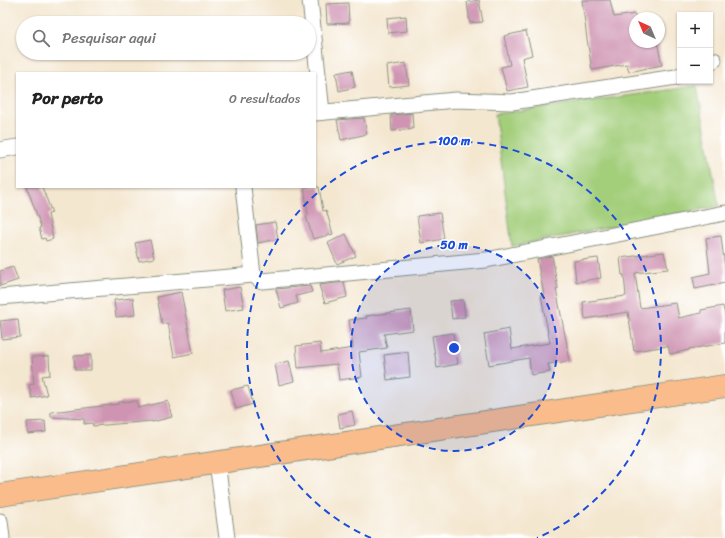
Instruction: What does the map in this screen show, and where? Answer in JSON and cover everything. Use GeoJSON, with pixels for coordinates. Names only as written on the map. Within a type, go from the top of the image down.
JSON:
{"type":"FeatureCollection","features":[{"type":"Feature","properties":{"kind":"highway"},"geometry":{"type":"LineString","coordinates":[[0,495],[725,386]]}},
{"type":"Feature","properties":{"kind":"street"},"geometry":{"type":"LineString","coordinates":[[310,0],[311,16]]}},
{"type":"Feature","properties":{"kind":"street"},"geometry":{"type":"LineString","coordinates":[[315,60],[316,72]]}},
{"type":"Feature","properties":{"kind":"street"},"geometry":{"type":"LineString","coordinates":[[316,75],[319,112],[456,100],[512,102],[677,76]]}},
{"type":"Feature","properties":{"kind":"street"},"geometry":{"type":"LineString","coordinates":[[0,150],[16,147]]}},
{"type":"Feature","properties":{"kind":"street"},"geometry":{"type":"LineString","coordinates":[[243,188],[253,275]]}},
{"type":"Feature","properties":{"kind":"street"},"geometry":{"type":"LineString","coordinates":[[0,297],[253,275],[262,281],[486,260],[725,213]]}},
{"type":"Feature","properties":{"kind":"street"},"geometry":{"type":"LineString","coordinates":[[217,462],[227,538]]}},
{"type":"Feature","properties":{"kind":"green space"},"geometry":{"type":"Polygon","coordinates":[[[697,86],[719,206],[512,246],[495,114],[697,86]]]}},
{"type":"Feature","properties":{"kind":"building"},"geometry":{"type":"Polygon","coordinates":[[[479,0],[483,22],[470,23],[467,2],[479,0]]]}},
{"type":"Feature","properties":{"kind":"building"},"geometry":{"type":"Polygon","coordinates":[[[582,0],[610,0],[614,17],[629,15],[629,48],[658,48],[662,65],[629,72],[627,64],[592,70],[582,0]]]}},
{"type":"Feature","properties":{"kind":"building"},"geometry":{"type":"Polygon","coordinates":[[[348,3],[349,23],[327,24],[326,4],[348,3]]]}},
{"type":"Feature","properties":{"kind":"building"},"geometry":{"type":"Polygon","coordinates":[[[406,16],[407,31],[388,33],[387,18],[406,16]]]}},
{"type":"Feature","properties":{"kind":"building"},"geometry":{"type":"Polygon","coordinates":[[[526,31],[532,55],[522,58],[528,87],[507,91],[501,67],[510,65],[504,36],[526,31]]]}},
{"type":"Feature","properties":{"kind":"building"},"geometry":{"type":"Polygon","coordinates":[[[406,63],[409,85],[389,87],[387,66],[406,63]]]}},
{"type":"Feature","properties":{"kind":"building"},"geometry":{"type":"Polygon","coordinates":[[[352,70],[355,87],[339,91],[336,73],[352,70]]]}},
{"type":"Feature","properties":{"kind":"building"},"geometry":{"type":"Polygon","coordinates":[[[412,113],[413,129],[392,131],[391,115],[412,113]]]}},
{"type":"Feature","properties":{"kind":"building"},"geometry":{"type":"Polygon","coordinates":[[[364,118],[367,134],[341,140],[337,120],[364,118]]]}},
{"type":"Feature","properties":{"kind":"building"},"geometry":{"type":"Polygon","coordinates":[[[319,187],[323,211],[326,210],[333,234],[313,239],[306,216],[308,215],[304,188],[319,187]]]}},
{"type":"Feature","properties":{"kind":"building"},"geometry":{"type":"Polygon","coordinates":[[[27,188],[42,188],[52,213],[48,214],[53,239],[46,241],[45,238],[42,239],[39,228],[41,227],[27,188]]]}},
{"type":"Feature","properties":{"kind":"building"},"geometry":{"type":"Polygon","coordinates":[[[440,213],[444,239],[421,243],[417,216],[440,213]]]}},
{"type":"Feature","properties":{"kind":"building"},"geometry":{"type":"Polygon","coordinates":[[[275,222],[278,239],[258,243],[256,225],[275,222]]]}},
{"type":"Feature","properties":{"kind":"building"},"geometry":{"type":"Polygon","coordinates":[[[346,234],[356,256],[337,264],[328,243],[346,234]]]}},
{"type":"Feature","properties":{"kind":"building"},"geometry":{"type":"Polygon","coordinates":[[[721,236],[725,283],[695,289],[693,277],[710,273],[706,238],[721,236]]]}},
{"type":"Feature","properties":{"kind":"building"},"geometry":{"type":"Polygon","coordinates":[[[150,240],[154,258],[139,261],[135,243],[150,240]]]}},
{"type":"Feature","properties":{"kind":"building"},"geometry":{"type":"Polygon","coordinates":[[[664,252],[668,269],[635,273],[640,308],[676,303],[679,318],[701,313],[701,310],[723,306],[725,316],[725,343],[670,354],[668,346],[634,351],[628,312],[585,319],[583,302],[626,296],[624,275],[622,275],[620,258],[664,252]]]}},
{"type":"Feature","properties":{"kind":"building"},"geometry":{"type":"Polygon","coordinates":[[[552,256],[558,289],[556,289],[570,361],[548,364],[550,372],[531,375],[529,358],[489,365],[484,334],[509,329],[512,349],[550,343],[541,295],[544,295],[537,259],[552,256]]]}},
{"type":"Feature","properties":{"kind":"building"},"geometry":{"type":"Polygon","coordinates":[[[598,258],[601,278],[576,282],[574,261],[598,258]]]}},
{"type":"Feature","properties":{"kind":"building"},"geometry":{"type":"Polygon","coordinates":[[[13,267],[18,280],[0,286],[0,271],[13,267]]]}},
{"type":"Feature","properties":{"kind":"building"},"geometry":{"type":"Polygon","coordinates":[[[344,282],[347,297],[325,303],[319,285],[344,282]]]}},
{"type":"Feature","properties":{"kind":"building"},"geometry":{"type":"Polygon","coordinates":[[[310,286],[312,292],[296,296],[298,303],[281,308],[276,289],[310,286]]]}},
{"type":"Feature","properties":{"kind":"building"},"geometry":{"type":"Polygon","coordinates":[[[240,287],[244,308],[225,311],[222,290],[240,287]]]}},
{"type":"Feature","properties":{"kind":"building"},"geometry":{"type":"Polygon","coordinates":[[[181,292],[193,353],[174,357],[168,323],[162,324],[157,297],[181,292]]]}},
{"type":"Feature","properties":{"kind":"building"},"geometry":{"type":"Polygon","coordinates":[[[133,298],[135,315],[116,317],[114,300],[133,298]]]}},
{"type":"Feature","properties":{"kind":"building"},"geometry":{"type":"Polygon","coordinates":[[[463,300],[465,317],[452,319],[450,301],[463,300]]]}},
{"type":"Feature","properties":{"kind":"building"},"geometry":{"type":"Polygon","coordinates":[[[411,310],[413,330],[384,334],[387,348],[359,352],[362,377],[339,380],[337,364],[298,368],[296,346],[320,343],[321,353],[353,348],[349,320],[367,318],[366,316],[411,310]]]}},
{"type":"Feature","properties":{"kind":"building"},"geometry":{"type":"Polygon","coordinates":[[[18,319],[20,337],[2,339],[0,321],[18,319]]]}},
{"type":"Feature","properties":{"kind":"building"},"geometry":{"type":"Polygon","coordinates":[[[453,333],[458,364],[437,368],[432,336],[453,333]]]}},
{"type":"Feature","properties":{"kind":"building"},"geometry":{"type":"Polygon","coordinates":[[[408,352],[410,377],[387,380],[384,355],[408,352]]]}},
{"type":"Feature","properties":{"kind":"building"},"geometry":{"type":"Polygon","coordinates":[[[91,355],[91,370],[75,370],[74,356],[91,355]]]}},
{"type":"Feature","properties":{"kind":"building"},"geometry":{"type":"Polygon","coordinates":[[[49,356],[50,375],[42,376],[47,395],[32,398],[29,385],[34,384],[32,357],[49,356]]]}},
{"type":"Feature","properties":{"kind":"building"},"geometry":{"type":"Polygon","coordinates":[[[289,361],[294,381],[279,385],[275,364],[289,361]]]}},
{"type":"Feature","properties":{"kind":"building"},"geometry":{"type":"Polygon","coordinates":[[[248,386],[253,404],[236,409],[231,390],[248,386]]]}},
{"type":"Feature","properties":{"kind":"building"},"geometry":{"type":"Polygon","coordinates":[[[137,401],[138,408],[168,401],[172,417],[152,422],[93,426],[92,423],[84,424],[84,419],[51,417],[51,412],[119,404],[119,402],[137,401]]]}},
{"type":"Feature","properties":{"kind":"building"},"geometry":{"type":"Polygon","coordinates":[[[352,411],[355,425],[340,428],[338,414],[352,411]]]}},
{"type":"Feature","properties":{"kind":"building"},"geometry":{"type":"Polygon","coordinates":[[[45,421],[46,432],[28,434],[27,422],[45,421]]]}}]}
